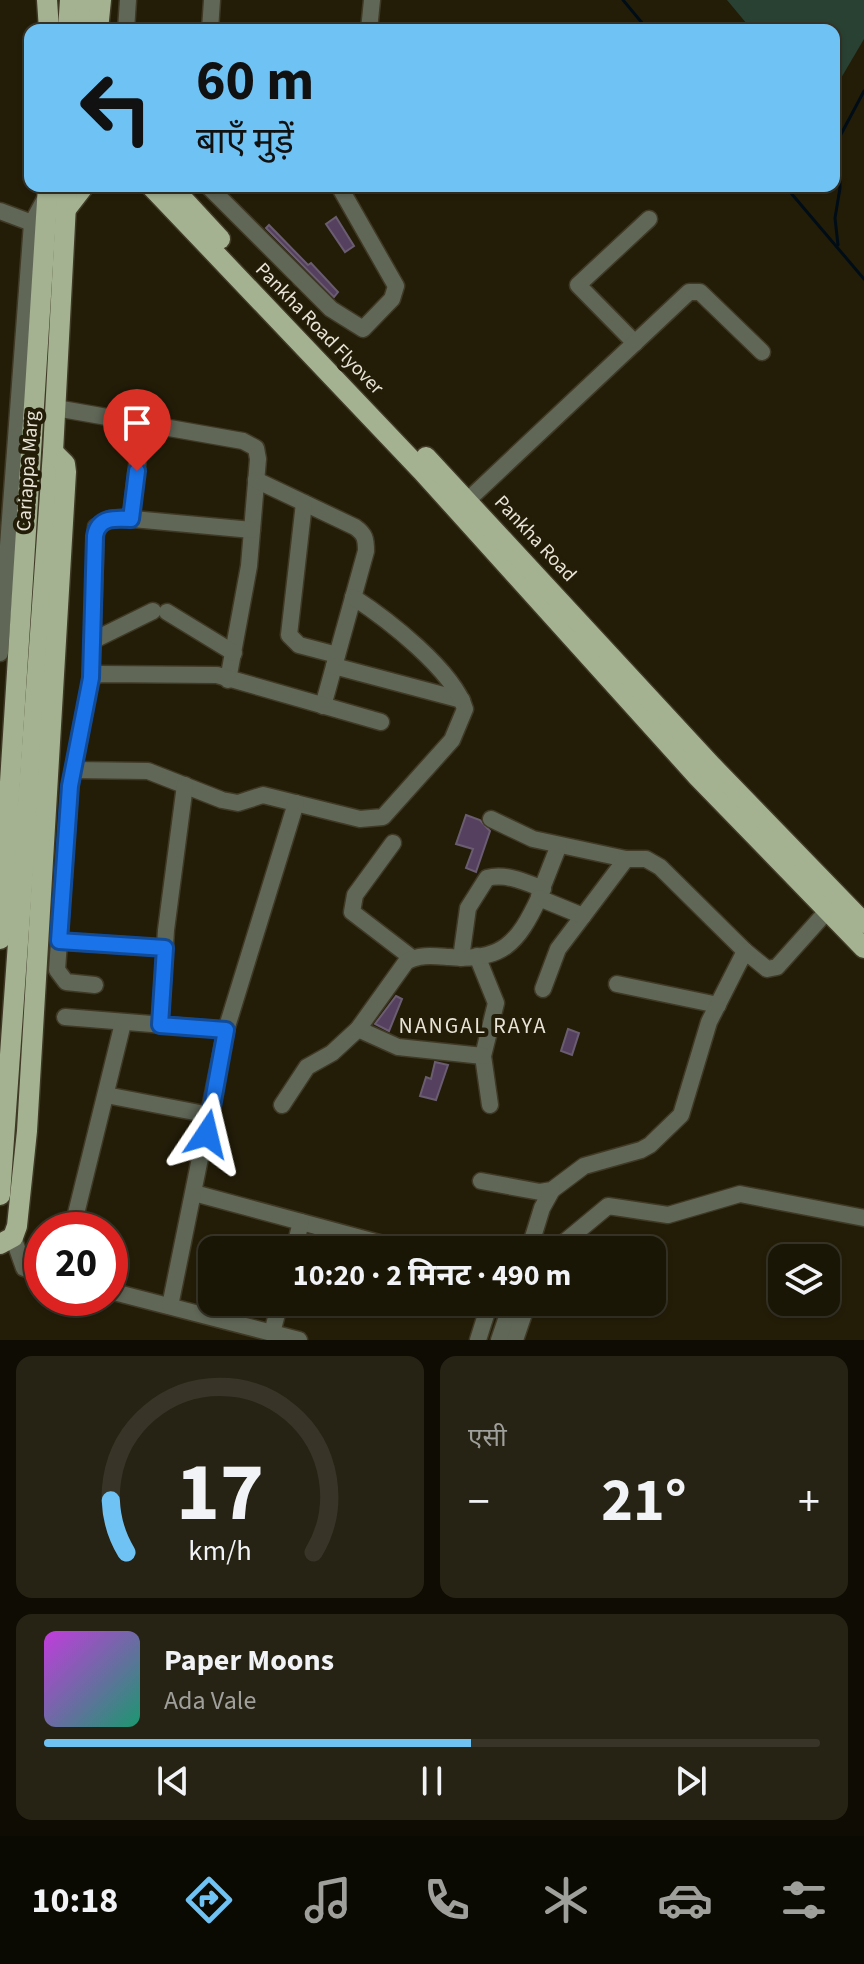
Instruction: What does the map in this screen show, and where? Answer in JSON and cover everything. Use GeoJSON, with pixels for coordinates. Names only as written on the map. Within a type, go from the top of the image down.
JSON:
{"type":"FeatureCollection","features":[{"type":"Feature","properties":{"kind":"main road"},"geometry":{"type":"LineString","coordinates":[[47,0],[49,24]]}},
{"type":"Feature","properties":{"kind":"main road"},"geometry":{"type":"LineString","coordinates":[[70,0],[84,24]]}},
{"type":"Feature","properties":{"kind":"main road"},"geometry":{"type":"LineString","coordinates":[[87,0],[87,24]]}},
{"type":"Feature","properties":{"kind":"main road"},"geometry":{"type":"LineString","coordinates":[[89,24],[101,0]]}},
{"type":"Feature","properties":{"kind":"main road","name":"Cariappa Marg"},"geometry":{"type":"LineString","coordinates":[[22,760],[48,192]]}},
{"type":"Feature","properties":{"kind":"main road","name":"Cariappa Marg"},"geometry":{"type":"LineString","coordinates":[[22,760],[53,452],[67,192]]}},
{"type":"Feature","properties":{"kind":"main road"},"geometry":{"type":"LineString","coordinates":[[67,208],[79,192]]}},
{"type":"Feature","properties":{"kind":"main road"},"geometry":{"type":"LineString","coordinates":[[143,192],[416,482],[460,502]]}},
{"type":"Feature","properties":{"kind":"main road","name":"Pankha Road Flyover"},"geometry":{"type":"LineString","coordinates":[[157,192],[422,471],[460,502]]}},
{"type":"Feature","properties":{"kind":"main road","name":"Pankha Road"},"geometry":{"type":"LineString","coordinates":[[176,192],[460,502],[698,777],[833,904],[864,948]]}},
{"type":"Feature","properties":{"kind":"main road"},"geometry":{"type":"LineString","coordinates":[[7,1240],[17,1226],[27,1131],[60,611],[66,472],[65,464],[53,452]]}},
{"type":"Feature","properties":{"kind":"main road"},"geometry":{"type":"LineString","coordinates":[[0,939],[22,760]]}},
{"type":"Feature","properties":{"kind":"main road"},"geometry":{"type":"LineString","coordinates":[[0,1195],[22,760]]}},
{"type":"Feature","properties":{"kind":"main road","name":"Pankha Road"},"geometry":{"type":"LineString","coordinates":[[833,904],[864,923]]}},
{"type":"Feature","properties":{"kind":"street"},"geometry":{"type":"LineString","coordinates":[[126,24],[128,0]]}},
{"type":"Feature","properties":{"kind":"street"},"geometry":{"type":"LineString","coordinates":[[210,24],[212,0]]}},
{"type":"Feature","properties":{"kind":"street"},"geometry":{"type":"LineString","coordinates":[[370,24],[372,0]]}},
{"type":"Feature","properties":{"kind":"street"},"geometry":{"type":"LineString","coordinates":[[0,653],[32,223],[47,192]]}},
{"type":"Feature","properties":{"kind":"street"},"geometry":{"type":"LineString","coordinates":[[214,192],[331,309],[363,329],[392,299],[396,286],[342,192]]}},
{"type":"Feature","properties":{"kind":"street"},"geometry":{"type":"LineString","coordinates":[[0,211],[32,223]]}},
{"type":"Feature","properties":{"kind":"street"},"geometry":{"type":"LineString","coordinates":[[635,343],[578,285],[649,219]]}},
{"type":"Feature","properties":{"kind":"street"},"geometry":{"type":"LineString","coordinates":[[460,502],[689,292],[700,292],[762,352]]}},
{"type":"Feature","properties":{"kind":"street"},"geometry":{"type":"LineString","coordinates":[[56,408],[252,444],[258,459],[252,530],[228,680]]}},
{"type":"Feature","properties":{"kind":"street"},"geometry":{"type":"LineString","coordinates":[[131,519],[142,423]]}},
{"type":"Feature","properties":{"kind":"street"},"geometry":{"type":"LineString","coordinates":[[256,480],[363,532],[366,551],[323,706]]}},
{"type":"Feature","properties":{"kind":"street"},"geometry":{"type":"LineString","coordinates":[[304,503],[289,635],[299,645],[335,660],[462,700]]}},
{"type":"Feature","properties":{"kind":"street"},"geometry":{"type":"LineString","coordinates":[[95,985],[75,984],[60,977],[57,970],[73,770],[91,678],[96,527],[110,519],[131,519],[252,530]]}},
{"type":"Feature","properties":{"kind":"street"},"geometry":{"type":"LineString","coordinates":[[73,770],[148,771],[238,803],[263,795],[360,819],[383,817],[452,740],[465,709],[462,700],[405,635],[353,597]]}},
{"type":"Feature","properties":{"kind":"street"},"geometry":{"type":"LineString","coordinates":[[92,641],[160,612],[234,653]]}},
{"type":"Feature","properties":{"kind":"street"},"geometry":{"type":"LineString","coordinates":[[91,678],[100,684],[216,683],[228,680],[381,722]]}},
{"type":"Feature","properties":{"kind":"street"},"geometry":{"type":"LineString","coordinates":[[160,1025],[165,948],[185,785]]}},
{"type":"Feature","properties":{"kind":"street"},"geometry":{"type":"LineString","coordinates":[[170,1306],[226,1030],[296,803]]}},
{"type":"Feature","properties":{"kind":"street"},"geometry":{"type":"LineString","coordinates":[[491,819],[523,836],[626,859],[646,859],[660,867],[767,969],[777,967],[833,904]]}},
{"type":"Feature","properties":{"kind":"street"},"geometry":{"type":"LineString","coordinates":[[393,843],[355,895],[352,912],[412,958],[469,957],[493,953],[518,937],[541,894],[559,845]]}},
{"type":"Feature","properties":{"kind":"street"},"geometry":{"type":"LineString","coordinates":[[543,989],[558,949],[626,859]]}},
{"type":"Feature","properties":{"kind":"street"},"geometry":{"type":"LineString","coordinates":[[490,1105],[483,1056],[496,1003],[469,957],[468,908],[479,886],[487,878],[497,876],[513,879],[583,916]]}},
{"type":"Feature","properties":{"kind":"street"},"geometry":{"type":"LineString","coordinates":[[59,941],[165,948]]}},
{"type":"Feature","properties":{"kind":"street"},"geometry":{"type":"LineString","coordinates":[[533,1236],[542,1208],[552,1190],[584,1166],[641,1150],[681,1115],[709,1022],[745,951]]}},
{"type":"Feature","properties":{"kind":"street"},"geometry":{"type":"LineString","coordinates":[[282,1105],[307,1067],[332,1053],[358,1029],[412,958]]}},
{"type":"Feature","properties":{"kind":"street"},"geometry":{"type":"LineString","coordinates":[[617,984],[718,1005]]}},
{"type":"Feature","properties":{"kind":"street"},"geometry":{"type":"LineString","coordinates":[[65,1017],[226,1030]]}},
{"type":"Feature","properties":{"kind":"street"},"geometry":{"type":"LineString","coordinates":[[77,1212],[123,1023]]}},
{"type":"Feature","properties":{"kind":"street"},"geometry":{"type":"LineString","coordinates":[[358,1029],[398,1047],[483,1056]]}},
{"type":"Feature","properties":{"kind":"street"},"geometry":{"type":"LineString","coordinates":[[106,1095],[210,1115]]}},
{"type":"Feature","properties":{"kind":"street"},"geometry":{"type":"LineString","coordinates":[[481,1181],[540,1192],[552,1190]]}},
{"type":"Feature","properties":{"kind":"street"},"geometry":{"type":"LineString","coordinates":[[194,1193],[353,1236]]}},
{"type":"Feature","properties":{"kind":"street"},"geometry":{"type":"LineString","coordinates":[[572,1236],[608,1206],[668,1215],[740,1194],[864,1218]]}},
{"type":"Feature","properties":{"kind":"street"},"geometry":{"type":"LineString","coordinates":[[298,1236],[301,1222]]}},
{"type":"Feature","properties":{"kind":"street"},"geometry":{"type":"LineString","coordinates":[[7,1240],[24,1268]]}},
{"type":"Feature","properties":{"kind":"street"},"geometry":{"type":"LineString","coordinates":[[128,1296],[299,1340]]}},
{"type":"Feature","properties":{"kind":"street"},"geometry":{"type":"LineString","coordinates":[[272,1333],[276,1316]]}},
{"type":"Feature","properties":{"kind":"street"},"geometry":{"type":"LineString","coordinates":[[478,1340],[486,1316]]}},
{"type":"Feature","properties":{"kind":"street"},"geometry":{"type":"LineString","coordinates":[[499,1340],[507,1316]]}},
{"type":"Feature","properties":{"kind":"street"},"geometry":{"type":"LineString","coordinates":[[515,1340],[523,1316]]}},
{"type":"Feature","properties":{"kind":"green space"},"geometry":{"type":"Polygon","coordinates":[[[727,0],[864,0],[864,39],[840,80],[840,24],[747,24],[727,0]]]}},
{"type":"Feature","properties":{"kind":"building"},"geometry":{"type":"Polygon","coordinates":[[[336,217],[354,246],[345,252],[326,224],[336,217]]]}},
{"type":"Feature","properties":{"kind":"building"},"geometry":{"type":"Polygon","coordinates":[[[269,225],[338,292],[334,297],[266,228],[269,225]]]}},
{"type":"Feature","properties":{"kind":"building"},"geometry":{"type":"Polygon","coordinates":[[[466,815],[480,820],[490,831],[476,872],[466,868],[473,849],[456,844],[466,815]]]}},
{"type":"Feature","properties":{"kind":"building"},"geometry":{"type":"Polygon","coordinates":[[[396,996],[402,999],[389,1031],[375,1024],[396,996]]]}},
{"type":"Feature","properties":{"kind":"building"},"geometry":{"type":"Polygon","coordinates":[[[568,1029],[579,1033],[572,1055],[561,1051],[568,1029]]]}},
{"type":"Feature","properties":{"kind":"building"},"geometry":{"type":"Polygon","coordinates":[[[435,1062],[448,1065],[436,1100],[420,1096],[426,1077],[431,1079],[435,1062]]]}},
{"type":"Feature","properties":{"kind":"waterway"},"geometry":{"type":"LineString","coordinates":[[623,0],[643,24]]}},
{"type":"Feature","properties":{"kind":"waterway"},"geometry":{"type":"LineString","coordinates":[[840,136],[864,91]]}},
{"type":"Feature","properties":{"kind":"waterway"},"geometry":{"type":"LineString","coordinates":[[790,192],[864,279]]}},
{"type":"Feature","properties":{"kind":"waterway"},"geometry":{"type":"LineString","coordinates":[[838,245],[835,218],[839,192]]}},
{"type":"Feature","properties":{"kind":"district","name":"NANGAL RAYA"},"geometry":{"type":"Point","coordinates":[473,1025]}},
{"type":"Feature","properties":{"kind":"route"},"geometry":{"type":"LineString","coordinates":[[137,471],[131,519],[110,519],[96,527],[91,678],[70,786],[59,941],[165,948],[160,1025],[226,1030],[207,1134]]}}]}
